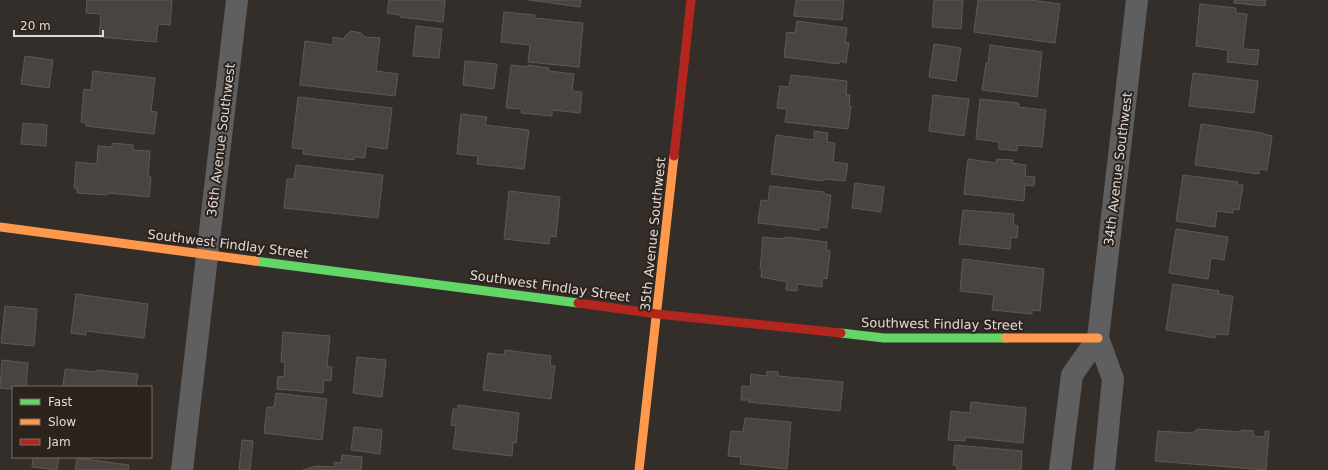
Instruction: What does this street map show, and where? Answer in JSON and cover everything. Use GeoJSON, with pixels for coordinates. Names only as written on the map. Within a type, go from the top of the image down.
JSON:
{"type":"FeatureCollection","features":[{"type":"Feature","properties":{"kind":"street","name":"36th Avenue Southwest"},"geometry":{"type":"LineString","coordinates":[[182,470],[237,0]]}},
{"type":"Feature","properties":{"kind":"street","name":"35th Avenue Southwest"},"geometry":{"type":"LineString","coordinates":[[639,470],[691,0]]}},
{"type":"Feature","properties":{"kind":"street","name":"34th Avenue Southwest"},"geometry":{"type":"LineString","coordinates":[[1104,470],[1113,379],[1098,338],[1137,0]]}},
{"type":"Feature","properties":{"kind":"street","name":"Southwest Findlay Street"},"geometry":{"type":"LineString","coordinates":[[0,227],[657,314],[884,338],[1098,338]]}},
{"type":"Feature","properties":{"kind":"street","name":"34th Avenue Southwest"},"geometry":{"type":"LineString","coordinates":[[1060,470],[1072,374],[1098,338]]}},
{"type":"Feature","properties":{"kind":"building"},"geometry":{"type":"Polygon","coordinates":[[[87,0],[172,0],[170,25],[158,24],[156,42],[99,37],[101,14],[86,13],[87,0]]]}},
{"type":"Feature","properties":{"kind":"building"},"geometry":{"type":"Polygon","coordinates":[[[389,0],[445,0],[443,22],[400,17],[400,15],[387,13],[389,0]]]}},
{"type":"Feature","properties":{"kind":"building"},"geometry":{"type":"Polygon","coordinates":[[[529,0],[581,0],[580,7],[529,0]]]}},
{"type":"Feature","properties":{"kind":"building"},"geometry":{"type":"Polygon","coordinates":[[[796,0],[844,0],[842,20],[794,16],[796,0]]]}},
{"type":"Feature","properties":{"kind":"building"},"geometry":{"type":"Polygon","coordinates":[[[934,0],[963,0],[961,29],[932,27],[934,0]]]}},
{"type":"Feature","properties":{"kind":"building"},"geometry":{"type":"Polygon","coordinates":[[[978,0],[1031,0],[1060,4],[1055,43],[974,32],[978,0]]]}},
{"type":"Feature","properties":{"kind":"building"},"geometry":{"type":"Polygon","coordinates":[[[1234,0],[1266,0],[1265,6],[1234,3],[1234,0]]]}},
{"type":"Feature","properties":{"kind":"building"},"geometry":{"type":"Polygon","coordinates":[[[1200,4],[1236,8],[1236,13],[1247,14],[1243,49],[1259,50],[1257,65],[1227,62],[1228,50],[1196,46],[1200,4]]]}},
{"type":"Feature","properties":{"kind":"building"},"geometry":{"type":"Polygon","coordinates":[[[504,12],[535,15],[535,18],[583,23],[579,67],[528,62],[530,45],[501,42],[504,12]]]}},
{"type":"Feature","properties":{"kind":"building"},"geometry":{"type":"Polygon","coordinates":[[[797,21],[847,28],[845,42],[849,43],[846,63],[839,61],[839,64],[784,57],[787,32],[795,33],[797,21]]]}},
{"type":"Feature","properties":{"kind":"building"},"geometry":{"type":"Polygon","coordinates":[[[416,26],[442,29],[439,58],[413,56],[416,26]]]}},
{"type":"Feature","properties":{"kind":"building"},"geometry":{"type":"Polygon","coordinates":[[[351,31],[361,33],[365,37],[380,38],[376,71],[398,74],[395,96],[300,85],[305,41],[333,45],[333,37],[344,39],[345,36],[351,31]]]}},
{"type":"Feature","properties":{"kind":"building"},"geometry":{"type":"Polygon","coordinates":[[[934,44],[961,48],[956,81],[929,77],[934,44]]]}},
{"type":"Feature","properties":{"kind":"building"},"geometry":{"type":"Polygon","coordinates":[[[990,45],[1042,52],[1037,97],[982,90],[990,45]]]}},
{"type":"Feature","properties":{"kind":"building"},"geometry":{"type":"Polygon","coordinates":[[[25,56],[53,60],[49,88],[21,84],[25,56]]]}},
{"type":"Feature","properties":{"kind":"building"},"geometry":{"type":"Polygon","coordinates":[[[465,61],[497,64],[494,89],[463,85],[465,61]]]}},
{"type":"Feature","properties":{"kind":"building"},"geometry":{"type":"Polygon","coordinates":[[[511,65],[528,67],[528,65],[549,68],[549,71],[574,74],[572,91],[582,92],[580,113],[552,110],[552,116],[521,113],[522,109],[506,108],[511,65]]]}},
{"type":"Feature","properties":{"kind":"building"},"geometry":{"type":"Polygon","coordinates":[[[93,71],[155,78],[151,111],[157,112],[154,134],[86,126],[86,123],[81,122],[84,89],[91,90],[93,71]]]}},
{"type":"Feature","properties":{"kind":"building"},"geometry":{"type":"Polygon","coordinates":[[[1193,73],[1258,81],[1254,113],[1189,106],[1193,73]]]}},
{"type":"Feature","properties":{"kind":"building"},"geometry":{"type":"Polygon","coordinates":[[[791,75],[847,81],[846,95],[850,95],[849,106],[851,106],[848,129],[785,122],[787,109],[777,108],[780,86],[789,87],[791,75]]]}},
{"type":"Feature","properties":{"kind":"building"},"geometry":{"type":"Polygon","coordinates":[[[933,95],[969,99],[964,136],[929,131],[933,95]]]}},
{"type":"Feature","properties":{"kind":"building"},"geometry":{"type":"Polygon","coordinates":[[[298,97],[392,108],[387,149],[366,146],[365,158],[355,157],[354,160],[303,154],[304,149],[292,148],[298,97]]]}},
{"type":"Feature","properties":{"kind":"building"},"geometry":{"type":"Polygon","coordinates":[[[980,99],[1019,103],[1018,107],[1046,110],[1042,147],[1017,145],[1017,151],[999,149],[999,142],[976,139],[980,99]]]}},
{"type":"Feature","properties":{"kind":"building"},"geometry":{"type":"Polygon","coordinates":[[[461,114],[487,117],[485,125],[529,130],[524,169],[477,164],[478,156],[457,154],[461,114]]]}},
{"type":"Feature","properties":{"kind":"building"},"geometry":{"type":"Polygon","coordinates":[[[23,123],[47,125],[46,146],[21,144],[23,123]]]}},
{"type":"Feature","properties":{"kind":"building"},"geometry":{"type":"Polygon","coordinates":[[[1201,124],[1263,133],[1272,136],[1267,170],[1259,169],[1259,174],[1195,165],[1201,124]]]}},
{"type":"Feature","properties":{"kind":"building"},"geometry":{"type":"Polygon","coordinates":[[[814,131],[828,133],[827,142],[835,143],[833,162],[848,164],[845,181],[824,179],[823,181],[771,174],[776,135],[814,140],[814,131]]]}},
{"type":"Feature","properties":{"kind":"building"},"geometry":{"type":"Polygon","coordinates":[[[112,143],[133,145],[133,150],[150,151],[148,177],[151,177],[149,197],[108,193],[107,195],[77,193],[77,188],[74,188],[76,162],[97,164],[98,146],[112,147],[112,143]]]}},
{"type":"Feature","properties":{"kind":"building"},"geometry":{"type":"Polygon","coordinates":[[[968,159],[996,163],[997,159],[1013,160],[1012,163],[1026,165],[1025,176],[1035,177],[1034,186],[1025,185],[1024,201],[964,194],[968,159]]]}},
{"type":"Feature","properties":{"kind":"building"},"geometry":{"type":"Polygon","coordinates":[[[296,165],[383,175],[378,218],[284,208],[287,179],[294,179],[296,165]]]}},
{"type":"Feature","properties":{"kind":"building"},"geometry":{"type":"Polygon","coordinates":[[[1183,175],[1238,182],[1237,185],[1243,185],[1239,210],[1233,209],[1233,213],[1217,211],[1215,227],[1176,221],[1183,175]]]}},
{"type":"Feature","properties":{"kind":"building"},"geometry":{"type":"Polygon","coordinates":[[[855,183],[884,187],[881,212],[852,208],[855,183]]]}},
{"type":"Feature","properties":{"kind":"building"},"geometry":{"type":"Polygon","coordinates":[[[770,186],[824,192],[824,194],[831,195],[827,228],[820,227],[819,230],[758,223],[761,200],[768,201],[770,186]]]}},
{"type":"Feature","properties":{"kind":"building"},"geometry":{"type":"Polygon","coordinates":[[[509,191],[560,197],[556,237],[550,236],[549,244],[504,239],[509,191]]]}},
{"type":"Feature","properties":{"kind":"building"},"geometry":{"type":"Polygon","coordinates":[[[963,210],[1014,214],[1013,225],[1018,226],[1017,238],[1011,237],[1010,249],[959,244],[963,210]]]}},
{"type":"Feature","properties":{"kind":"building"},"geometry":{"type":"Polygon","coordinates":[[[1176,229],[1228,237],[1224,260],[1211,258],[1208,279],[1169,273],[1176,229]]]}},
{"type":"Feature","properties":{"kind":"building"},"geometry":{"type":"Polygon","coordinates":[[[763,237],[784,239],[785,237],[827,242],[826,250],[830,251],[827,279],[822,278],[822,287],[797,284],[797,291],[786,290],[787,282],[761,277],[762,270],[760,270],[763,237]]]}},
{"type":"Feature","properties":{"kind":"building"},"geometry":{"type":"Polygon","coordinates":[[[963,259],[1044,269],[1040,311],[1032,310],[1032,314],[992,310],[994,295],[960,291],[963,259]]]}},
{"type":"Feature","properties":{"kind":"building"},"geometry":{"type":"Polygon","coordinates":[[[1173,284],[1219,291],[1218,294],[1233,296],[1228,335],[1216,334],[1215,338],[1166,330],[1173,284]]]}},
{"type":"Feature","properties":{"kind":"building"},"geometry":{"type":"Polygon","coordinates":[[[76,294],[148,304],[144,338],[86,331],[86,335],[71,333],[76,294]]]}},
{"type":"Feature","properties":{"kind":"building"},"geometry":{"type":"Polygon","coordinates":[[[5,306],[37,309],[34,346],[1,343],[5,306]]]}},
{"type":"Feature","properties":{"kind":"building"},"geometry":{"type":"Polygon","coordinates":[[[283,332],[330,336],[327,366],[332,367],[331,381],[324,380],[323,393],[277,389],[278,376],[284,377],[285,362],[281,362],[283,332]]]}},
{"type":"Feature","properties":{"kind":"building"},"geometry":{"type":"Polygon","coordinates":[[[505,350],[551,356],[550,366],[555,366],[551,399],[483,390],[488,353],[504,355],[505,350]]]}},
{"type":"Feature","properties":{"kind":"building"},"geometry":{"type":"Polygon","coordinates":[[[357,357],[386,360],[382,397],[353,393],[357,357]]]}},
{"type":"Feature","properties":{"kind":"building"},"geometry":{"type":"Polygon","coordinates":[[[2,360],[28,363],[26,386],[12,386],[12,389],[0,388],[2,360]]]}},
{"type":"Feature","properties":{"kind":"building"},"geometry":{"type":"Polygon","coordinates":[[[65,369],[138,374],[136,386],[63,386],[65,369]]]}},
{"type":"Feature","properties":{"kind":"building"},"geometry":{"type":"Polygon","coordinates":[[[767,371],[778,372],[778,376],[843,382],[840,411],[748,402],[749,400],[741,400],[742,386],[750,387],[751,374],[767,376],[767,371]]]}},
{"type":"Feature","properties":{"kind":"building"},"geometry":{"type":"Polygon","coordinates":[[[276,393],[327,399],[322,440],[264,433],[267,407],[274,407],[276,393]]]}},
{"type":"Feature","properties":{"kind":"building"},"geometry":{"type":"Polygon","coordinates":[[[971,402],[1026,408],[1023,443],[965,437],[965,441],[948,440],[951,411],[970,413],[971,402]]]}},
{"type":"Feature","properties":{"kind":"building"},"geometry":{"type":"Polygon","coordinates":[[[458,405],[519,413],[516,443],[513,442],[512,456],[453,449],[456,426],[451,425],[453,409],[458,409],[458,405]]]}},
{"type":"Feature","properties":{"kind":"building"},"geometry":{"type":"Polygon","coordinates":[[[745,418],[791,422],[787,469],[740,464],[741,457],[728,456],[731,431],[743,432],[745,418]]]}},
{"type":"Feature","properties":{"kind":"building"},"geometry":{"type":"Polygon","coordinates":[[[354,427],[382,430],[380,454],[351,450],[354,427]]]}},
{"type":"Feature","properties":{"kind":"building"},"geometry":{"type":"Polygon","coordinates":[[[1198,429],[1239,432],[1243,430],[1254,431],[1253,436],[1265,437],[1265,431],[1269,431],[1266,470],[1155,461],[1158,431],[1192,433],[1198,429]]]}},
{"type":"Feature","properties":{"kind":"building"},"geometry":{"type":"Polygon","coordinates":[[[242,440],[253,441],[250,470],[239,470],[242,440]]]}},
{"type":"Feature","properties":{"kind":"building"},"geometry":{"type":"Polygon","coordinates":[[[955,445],[1022,451],[1021,470],[957,470],[957,466],[953,465],[955,445]]]}},
{"type":"Feature","properties":{"kind":"building"},"geometry":{"type":"Polygon","coordinates":[[[342,455],[362,457],[361,470],[303,470],[316,466],[334,467],[334,462],[341,463],[342,455]]]}},
{"type":"Feature","properties":{"kind":"building"},"geometry":{"type":"Polygon","coordinates":[[[33,458],[59,458],[57,470],[32,467],[33,458]]]}},
{"type":"Feature","properties":{"kind":"building"},"geometry":{"type":"Polygon","coordinates":[[[77,458],[129,465],[128,470],[75,470],[77,458]]]}},
{"type":"Feature","properties":{"kind":"traffic: fast"},"geometry":{"type":"LineString","coordinates":[[255,261],[578,303]]}},
{"type":"Feature","properties":{"kind":"traffic: fast"},"geometry":{"type":"LineString","coordinates":[[841,333],[884,338],[1006,338]]}},
{"type":"Feature","properties":{"kind":"traffic: slow"},"geometry":{"type":"LineString","coordinates":[[639,470],[674,156]]}},
{"type":"Feature","properties":{"kind":"traffic: slow"},"geometry":{"type":"LineString","coordinates":[[0,227],[255,261]]}},
{"type":"Feature","properties":{"kind":"traffic: slow"},"geometry":{"type":"LineString","coordinates":[[1006,338],[1098,338]]}},
{"type":"Feature","properties":{"kind":"traffic: jam"},"geometry":{"type":"LineString","coordinates":[[674,156],[691,0]]}},
{"type":"Feature","properties":{"kind":"traffic: jam"},"geometry":{"type":"LineString","coordinates":[[578,303],[657,314],[841,333]]}}]}
